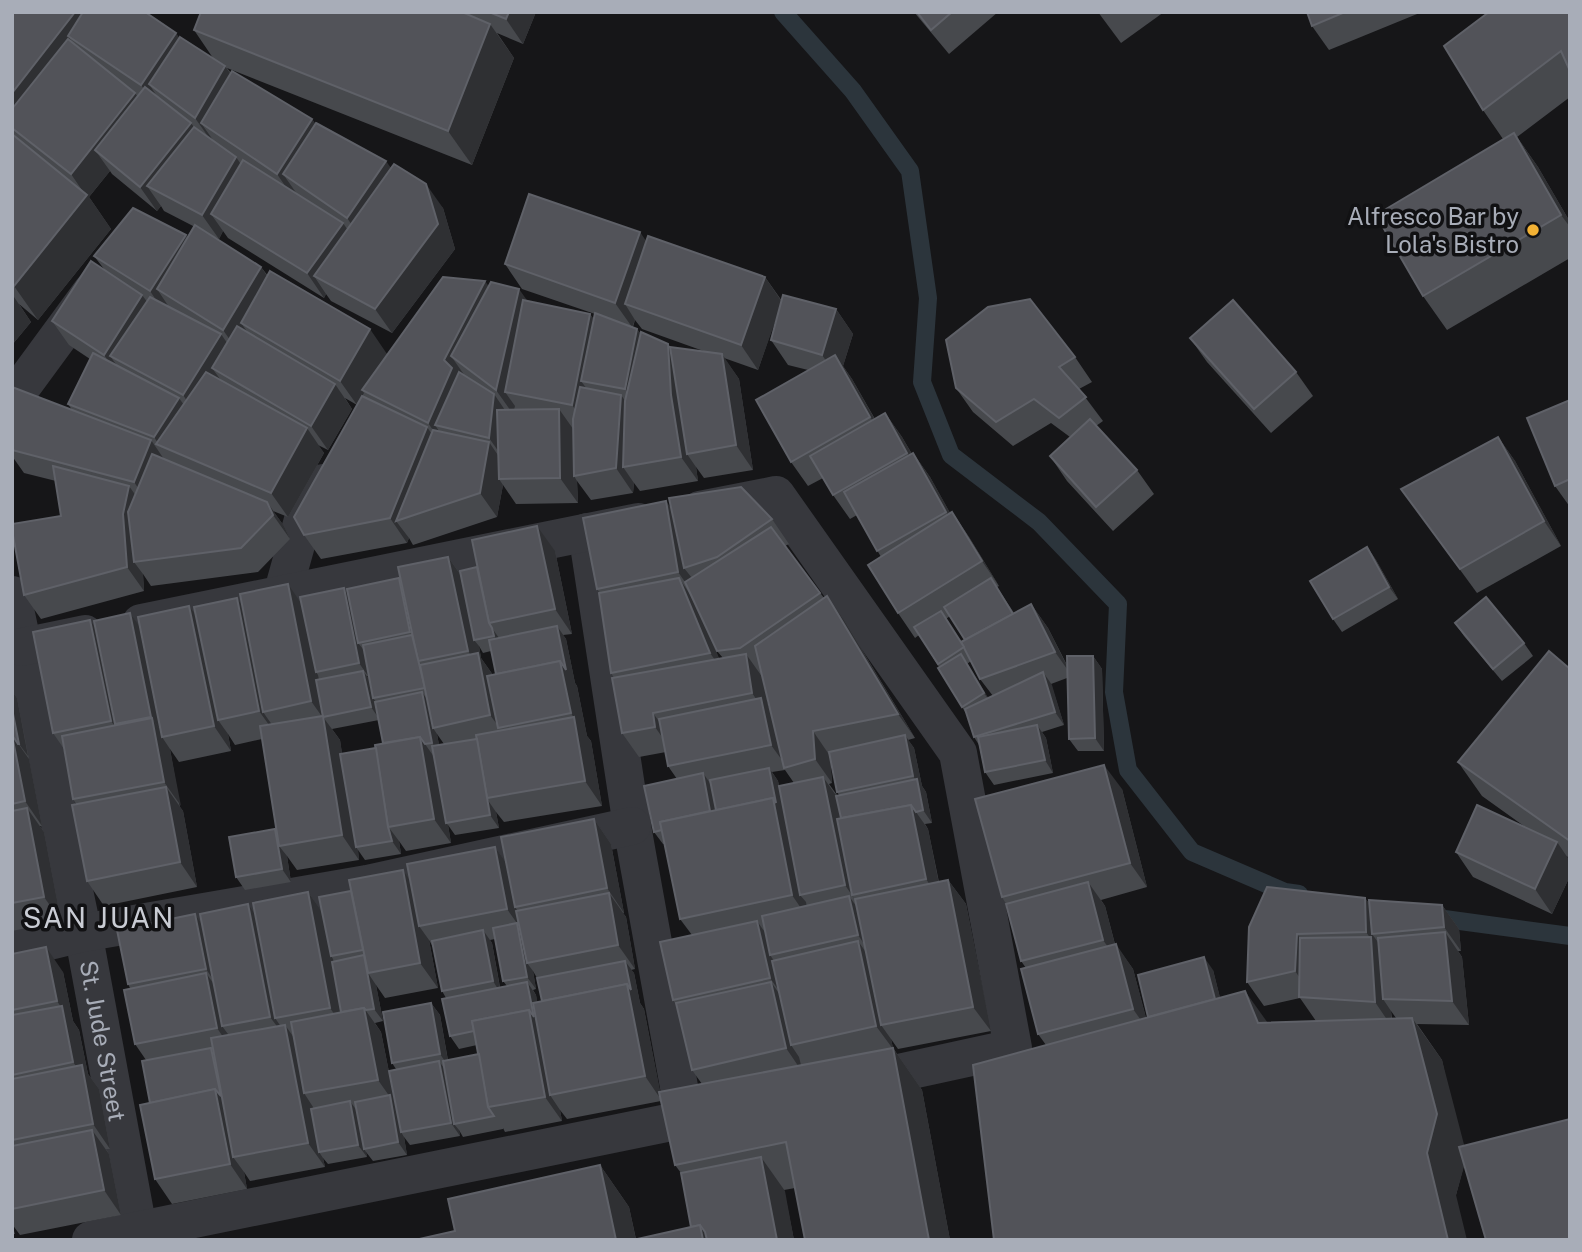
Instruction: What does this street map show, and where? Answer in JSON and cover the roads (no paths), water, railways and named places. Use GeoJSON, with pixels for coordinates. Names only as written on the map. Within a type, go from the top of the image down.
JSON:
{"type":"FeatureCollection","features":[{"type":"Feature","properties":{"kind":"street"},"geometry":{"type":"LineString","coordinates":[[12,400],[114,262]]}},
{"type":"Feature","properties":{"kind":"street"},"geometry":{"type":"LineString","coordinates":[[282,595],[304,516],[344,447]]}},
{"type":"Feature","properties":{"kind":"street"},"geometry":{"type":"LineString","coordinates":[[22,647],[776,495],[958,753],[1013,1048],[829,1088]]}},
{"type":"Feature","properties":{"kind":"street"},"geometry":{"type":"LineString","coordinates":[[587,532],[632,825],[685,1120]]}},
{"type":"Feature","properties":{"kind":"street","name":"St. Jude Street"},"geometry":{"type":"LineString","coordinates":[[12,595],[82,933],[139,1234]]}},
{"type":"Feature","properties":{"kind":"street"},"geometry":{"type":"LineString","coordinates":[[12,950],[82,933],[367,884],[632,825]]}},
{"type":"Feature","properties":{"kind":"street"},"geometry":{"type":"LineString","coordinates":[[92,1240],[139,1234],[751,1106]]}},
{"type":"Feature","properties":{"kind":"waterway"},"geometry":{"type":"LineString","coordinates":[[783,12],[853,91],[910,171],[928,298],[922,382],[951,455],[1039,522],[1118,604],[1114,692],[1128,770],[1192,852],[1285,892],[1299,894]]}},
{"type":"Feature","properties":{"kind":"waterway"},"geometry":{"type":"LineString","coordinates":[[1430,917],[1570,936]]}},
{"type":"Feature","properties":{"kind":"place","name":"Alfresco Bar by Lola's Bistro"},"geometry":{"type":"Point","coordinates":[1533,230]}},
{"type":"Feature","properties":{"kind":"district","name":"SAN JUAN"},"geometry":{"type":"Point","coordinates":[99,917]}}]}
